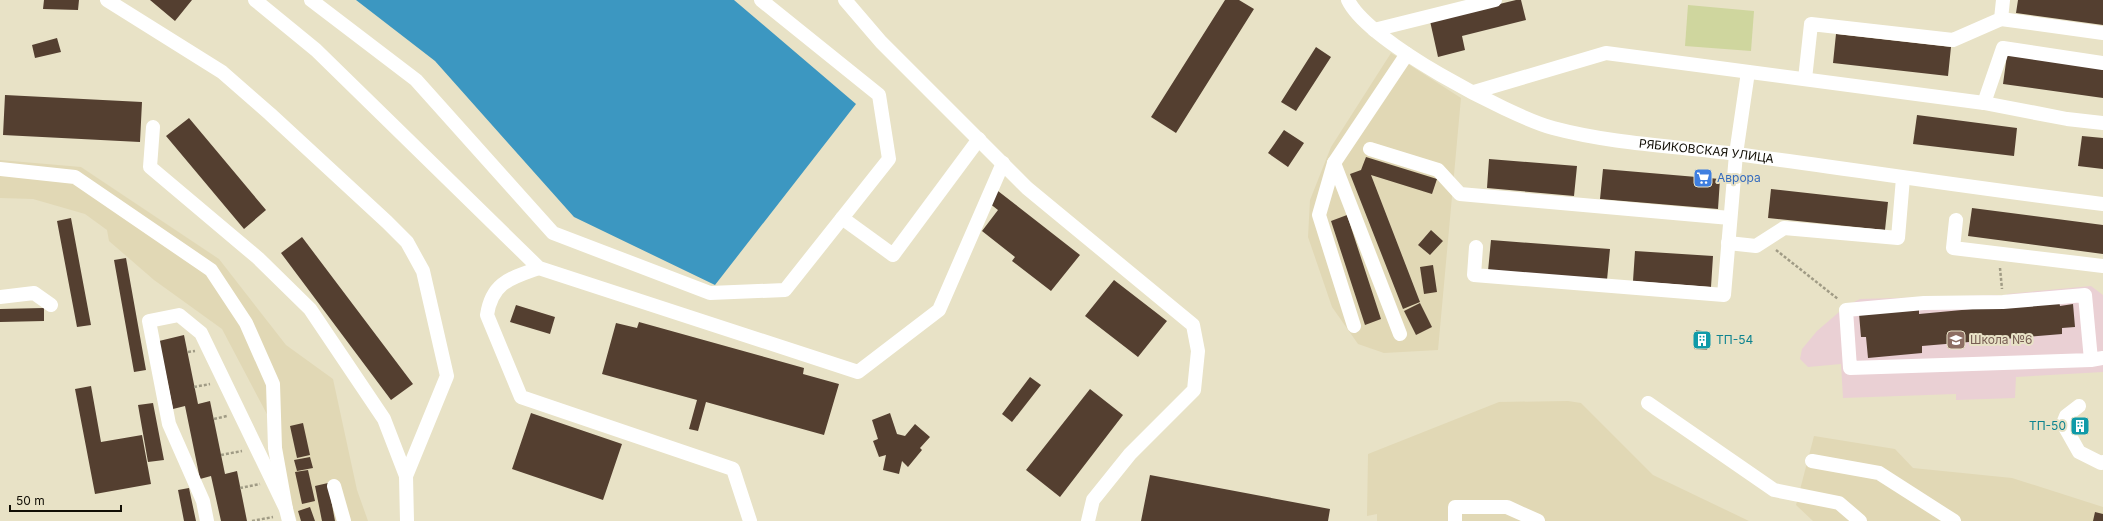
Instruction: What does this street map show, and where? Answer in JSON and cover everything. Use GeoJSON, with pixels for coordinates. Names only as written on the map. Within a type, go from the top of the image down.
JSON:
{"type":"FeatureCollection","features":[{"type":"Feature","properties":{"kind":"street"},"geometry":{"type":"LineString","coordinates":[[107,0],[222,72],[270,114],[407,242],[423,271],[447,376],[406,476]]}},
{"type":"Feature","properties":{"kind":"street"},"geometry":{"type":"LineString","coordinates":[[255,0],[316,50],[540,268],[858,372],[939,310],[1003,163]]}},
{"type":"Feature","properties":{"kind":"street"},"geometry":{"type":"LineString","coordinates":[[312,0],[416,80],[553,233],[710,293],[785,290],[889,159],[879,95],[761,0]]}},
{"type":"Feature","properties":{"kind":"street"},"geometry":{"type":"LineString","coordinates":[[845,0],[881,42],[1027,188],[1193,325],[1198,351],[1194,390],[1130,454],[1093,500],[1088,521]]}},
{"type":"Feature","properties":{"kind":"street"},"geometry":{"type":"LineString","coordinates":[[1374,30],[1495,0]]}},
{"type":"Feature","properties":{"kind":"street"},"geometry":{"type":"LineString","coordinates":[[2001,19],[2003,0]]}},
{"type":"Feature","properties":{"kind":"street","name":"РЯБИКОВСКАЯ УЛИЦА"},"geometry":{"type":"LineString","coordinates":[[1346,2],[1357,15],[1374,30],[1407,54],[1526,120],[1554,128],[1600,138],[1736,154],[1903,178],[2103,204]]}},
{"type":"Feature","properties":{"kind":"street"},"geometry":{"type":"LineString","coordinates":[[1805,79],[1811,24],[1953,40],[2001,19],[2103,33]]}},
{"type":"Feature","properties":{"kind":"street"},"geometry":{"type":"LineString","coordinates":[[1984,103],[2003,48],[2103,63]]}},
{"type":"Feature","properties":{"kind":"street"},"geometry":{"type":"LineString","coordinates":[[1474,92],[1606,53],[1984,103],[2067,119],[2103,123]]}},
{"type":"Feature","properties":{"kind":"street"},"geometry":{"type":"LineString","coordinates":[[1354,326],[1319,215],[1334,163],[1407,54]]}},
{"type":"Feature","properties":{"kind":"street"},"geometry":{"type":"LineString","coordinates":[[1476,246],[1474,275],[1724,295],[1736,154],[1748,72]]}},
{"type":"Feature","properties":{"kind":"street"},"geometry":{"type":"LineString","coordinates":[[152,127],[150,167],[258,258],[310,309],[384,419],[406,476],[407,521]]}},
{"type":"Feature","properties":{"kind":"street"},"geometry":{"type":"LineString","coordinates":[[842,218],[893,254],[979,139]]}},
{"type":"Feature","properties":{"kind":"street"},"geometry":{"type":"LineString","coordinates":[[1370,149],[1438,170],[1460,194],[1730,218]]}},
{"type":"Feature","properties":{"kind":"street"},"geometry":{"type":"LineString","coordinates":[[1334,163],[1400,334]]}},
{"type":"Feature","properties":{"kind":"street"},"geometry":{"type":"LineString","coordinates":[[0,169],[75,177],[211,270],[246,323],[272,384],[275,448],[283,515]]}},
{"type":"Feature","properties":{"kind":"street"},"geometry":{"type":"LineString","coordinates":[[1728,243],[1756,246],[1784,228],[1898,238],[1903,178]]}},
{"type":"Feature","properties":{"kind":"street"},"geometry":{"type":"LineString","coordinates":[[1956,220],[1952,248],[2103,266]]}},
{"type":"Feature","properties":{"kind":"street"},"geometry":{"type":"LineString","coordinates":[[540,268],[509,279],[496,290],[489,301],[487,315],[521,396],[733,469],[750,521]]}},
{"type":"Feature","properties":{"kind":"street"},"geometry":{"type":"LineString","coordinates":[[0,297],[34,293],[51,305]]}},
{"type":"Feature","properties":{"kind":"street"},"geometry":{"type":"LineString","coordinates":[[2085,295],[2097,359],[1850,368],[1846,310],[1924,303],[2003,302],[2085,295]]}},
{"type":"Feature","properties":{"kind":"street"},"geometry":{"type":"LineString","coordinates":[[207,521],[203,501],[170,424],[148,321],[179,315],[201,333],[283,515]]}},
{"type":"Feature","properties":{"kind":"street"},"geometry":{"type":"LineString","coordinates":[[1648,403],[1774,490],[1839,503],[1860,521]]}},
{"type":"Feature","properties":{"kind":"street"},"geometry":{"type":"LineString","coordinates":[[2079,406],[2066,416],[2064,421],[2066,429],[2079,452],[2101,463],[2103,462]]}},
{"type":"Feature","properties":{"kind":"street"},"geometry":{"type":"LineString","coordinates":[[1812,461],[1879,473],[1954,521]]}},
{"type":"Feature","properties":{"kind":"street"},"geometry":{"type":"LineString","coordinates":[[334,486],[344,521]]}},
{"type":"Feature","properties":{"kind":"street"},"geometry":{"type":"LineString","coordinates":[[1455,521],[1455,507],[1507,507],[1538,521]]}},
{"type":"Feature","properties":{"kind":"path"},"geometry":{"type":"LineString","coordinates":[[1768,238],[1774,249],[1840,301]]}},
{"type":"Feature","properties":{"kind":"path"},"geometry":{"type":"LineString","coordinates":[[1999,253],[2002,294]]}},
{"type":"Feature","properties":{"kind":"path"},"geometry":{"type":"LineString","coordinates":[[188,352],[196,350]]}},
{"type":"Feature","properties":{"kind":"path"},"geometry":{"type":"LineString","coordinates":[[194,386],[212,383]]}},
{"type":"Feature","properties":{"kind":"path"},"geometry":{"type":"LineString","coordinates":[[214,419],[228,416]]}},
{"type":"Feature","properties":{"kind":"path"},"geometry":{"type":"LineString","coordinates":[[221,456],[244,450]]}},
{"type":"Feature","properties":{"kind":"path"},"geometry":{"type":"LineString","coordinates":[[240,488],[260,484]]}},
{"type":"Feature","properties":{"kind":"path"},"geometry":{"type":"LineString","coordinates":[[252,521],[283,515]]}},
{"type":"Feature","properties":{"kind":"shaded area"},"geometry":{"type":"Polygon","coordinates":[[[1391,53],[1461,98],[1438,350],[1384,353],[1358,344],[1332,307],[1308,237],[1310,200],[1331,147],[1391,53]]]}},
{"type":"Feature","properties":{"kind":"shaded area"},"geometry":{"type":"Polygon","coordinates":[[[0,160],[81,167],[219,259],[286,345],[333,379],[357,490],[368,521],[297,521],[275,448],[270,420],[222,329],[154,280],[109,241],[107,230],[85,214],[33,199],[0,198],[0,160]]]}},
{"type":"Feature","properties":{"kind":"shaded area","name":"Школа №6"},"geometry":{"type":"Polygon","coordinates":[[[2091,286],[2103,295],[2103,372],[2016,377],[2015,398],[1956,400],[1956,394],[1843,398],[1841,364],[1808,367],[1800,359],[1802,349],[1817,331],[1846,306],[1860,299],[1998,295],[1999,301],[2007,301],[2007,294],[2091,286]]]}},
{"type":"Feature","properties":{"kind":"shaded area"},"geometry":{"type":"Polygon","coordinates":[[[1568,401],[1581,403],[1653,475],[1749,521],[1377,521],[1377,514],[1367,516],[1368,454],[1499,402],[1568,401]]]}},
{"type":"Feature","properties":{"kind":"shaded area"},"geometry":{"type":"Polygon","coordinates":[[[1814,436],[1895,449],[1913,468],[2012,478],[2103,507],[2103,521],[1813,521],[1796,505],[1814,436]]]}},
{"type":"Feature","properties":{"kind":"green space"},"geometry":{"type":"Polygon","coordinates":[[[1688,5],[1754,11],[1751,51],[1685,46],[1688,5]]]}},
{"type":"Feature","properties":{"kind":"water"},"geometry":{"type":"Polygon","coordinates":[[[356,0],[734,0],[856,104],[715,285],[574,217],[435,61],[356,0]]]}},
{"type":"Feature","properties":{"kind":"building"},"geometry":{"type":"Polygon","coordinates":[[[44,0],[79,0],[78,10],[43,9],[44,0]]]}},
{"type":"Feature","properties":{"kind":"building"},"geometry":{"type":"Polygon","coordinates":[[[150,0],[192,0],[175,21],[150,0]]]}},
{"type":"Feature","properties":{"kind":"building"},"geometry":{"type":"Polygon","coordinates":[[[1225,0],[1239,0],[1254,9],[1176,133],[1151,117],[1225,0]]]}},
{"type":"Feature","properties":{"kind":"building"},"geometry":{"type":"Polygon","coordinates":[[[1521,0],[1526,20],[1462,36],[1465,50],[1438,57],[1430,21],[1521,0]]]}},
{"type":"Feature","properties":{"kind":"building"},"geometry":{"type":"Polygon","coordinates":[[[2018,0],[2103,0],[2103,25],[2016,13],[2018,0]]]}},
{"type":"Feature","properties":{"kind":"building"},"geometry":{"type":"Polygon","coordinates":[[[1836,34],[1951,47],[1948,76],[1833,63],[1836,34]]]}},
{"type":"Feature","properties":{"kind":"building"},"geometry":{"type":"Polygon","coordinates":[[[57,38],[61,52],[35,58],[32,45],[57,38]]]}},
{"type":"Feature","properties":{"kind":"building"},"geometry":{"type":"Polygon","coordinates":[[[1316,47],[1331,57],[1296,111],[1281,102],[1316,47]]]}},
{"type":"Feature","properties":{"kind":"building"},"geometry":{"type":"Polygon","coordinates":[[[2007,55],[2103,68],[2103,98],[2003,84],[2007,55]]]}},
{"type":"Feature","properties":{"kind":"building"},"geometry":{"type":"Polygon","coordinates":[[[5,95],[142,102],[140,142],[3,135],[5,95]]]}},
{"type":"Feature","properties":{"kind":"building"},"geometry":{"type":"Polygon","coordinates":[[[1917,115],[2017,128],[2014,156],[1913,144],[1917,115]]]}},
{"type":"Feature","properties":{"kind":"building"},"geometry":{"type":"Polygon","coordinates":[[[189,118],[266,210],[244,229],[166,136],[189,118]]]}},
{"type":"Feature","properties":{"kind":"building"},"geometry":{"type":"Polygon","coordinates":[[[1284,130],[1304,143],[1288,167],[1268,153],[1284,130]]]}},
{"type":"Feature","properties":{"kind":"building"},"geometry":{"type":"Polygon","coordinates":[[[2082,136],[2103,138],[2103,169],[2078,166],[2082,136]]]}},
{"type":"Feature","properties":{"kind":"building"},"geometry":{"type":"Polygon","coordinates":[[[1366,157],[1437,179],[1432,194],[1371,175],[1420,302],[1403,309],[1350,174],[1361,170],[1366,157]]]}},
{"type":"Feature","properties":{"kind":"building"},"geometry":{"type":"Polygon","coordinates":[[[1489,159],[1577,166],[1574,196],[1487,188],[1489,159]]]}},
{"type":"Feature","properties":{"kind":"building"},"geometry":{"type":"Polygon","coordinates":[[[1603,169],[1720,179],[1718,209],[1600,199],[1603,169]]]}},
{"type":"Feature","properties":{"kind":"building"},"geometry":{"type":"Polygon","coordinates":[[[1771,189],[1888,202],[1885,230],[1768,218],[1771,189]]]}},
{"type":"Feature","properties":{"kind":"building"},"geometry":{"type":"Polygon","coordinates":[[[998,191],[1080,255],[1051,291],[1012,261],[1015,257],[982,231],[998,210],[989,203],[998,191]]]}},
{"type":"Feature","properties":{"kind":"building"},"geometry":{"type":"Polygon","coordinates":[[[1972,208],[2103,225],[2103,254],[1968,236],[1972,208]]]}},
{"type":"Feature","properties":{"kind":"building"},"geometry":{"type":"Polygon","coordinates":[[[1347,215],[1381,319],[1365,325],[1331,221],[1347,215]]]}},
{"type":"Feature","properties":{"kind":"building"},"geometry":{"type":"Polygon","coordinates":[[[71,218],[91,325],[77,327],[57,221],[71,218]]]}},
{"type":"Feature","properties":{"kind":"building"},"geometry":{"type":"Polygon","coordinates":[[[1431,230],[1443,241],[1430,255],[1418,245],[1431,230]]]}},
{"type":"Feature","properties":{"kind":"building"},"geometry":{"type":"Polygon","coordinates":[[[302,237],[413,384],[391,400],[281,253],[302,237]]]}},
{"type":"Feature","properties":{"kind":"building"},"geometry":{"type":"Polygon","coordinates":[[[1491,240],[1610,249],[1607,280],[1488,271],[1491,240]]]}},
{"type":"Feature","properties":{"kind":"building"},"geometry":{"type":"Polygon","coordinates":[[[1635,251],[1713,256],[1711,287],[1633,281],[1635,251]]]}},
{"type":"Feature","properties":{"kind":"building"},"geometry":{"type":"Polygon","coordinates":[[[126,258],[146,370],[134,372],[114,260],[126,258]]]}},
{"type":"Feature","properties":{"kind":"building"},"geometry":{"type":"Polygon","coordinates":[[[1433,265],[1437,292],[1424,294],[1420,267],[1433,265]]]}},
{"type":"Feature","properties":{"kind":"building"},"geometry":{"type":"Polygon","coordinates":[[[1114,280],[1167,321],[1138,357],[1085,316],[1114,280]]]}},
{"type":"Feature","properties":{"kind":"building"},"geometry":{"type":"Polygon","coordinates":[[[2059,301],[2060,306],[2073,304],[2075,327],[2062,328],[2062,334],[1922,346],[1922,353],[1868,358],[1866,337],[1861,337],[1859,314],[1919,308],[1919,314],[2059,301]]]}},
{"type":"Feature","properties":{"kind":"building"},"geometry":{"type":"Polygon","coordinates":[[[1420,303],[1432,327],[1416,335],[1404,311],[1420,303]]]}},
{"type":"Feature","properties":{"kind":"building"},"geometry":{"type":"Polygon","coordinates":[[[516,305],[555,317],[550,334],[510,322],[516,305]]]}},
{"type":"Feature","properties":{"kind":"building"},"geometry":{"type":"Polygon","coordinates":[[[44,308],[44,321],[0,322],[0,309],[44,308]]]}},
{"type":"Feature","properties":{"kind":"building"},"geometry":{"type":"Polygon","coordinates":[[[639,322],[804,368],[803,374],[839,384],[824,435],[706,402],[698,431],[689,429],[697,400],[602,374],[616,323],[637,328],[639,322]]]}},
{"type":"Feature","properties":{"kind":"building","name":"ТП-54"},"geometry":{"type":"Polygon","coordinates":[[[1696,330],[1709,332],[1707,350],[1694,349],[1696,330]]]}},
{"type":"Feature","properties":{"kind":"building"},"geometry":{"type":"Polygon","coordinates":[[[184,335],[198,404],[210,401],[225,474],[237,471],[247,521],[221,521],[211,476],[200,479],[185,406],[173,409],[159,341],[184,335]]]}},
{"type":"Feature","properties":{"kind":"building"},"geometry":{"type":"Polygon","coordinates":[[[1030,377],[1041,385],[1012,422],[1002,414],[1030,377]]]}},
{"type":"Feature","properties":{"kind":"building"},"geometry":{"type":"Polygon","coordinates":[[[91,386],[101,442],[142,435],[151,484],[95,494],[75,389],[91,386]]]}},
{"type":"Feature","properties":{"kind":"building"},"geometry":{"type":"Polygon","coordinates":[[[1090,389],[1123,415],[1060,497],[1026,470],[1090,389]]]}},
{"type":"Feature","properties":{"kind":"building"},"geometry":{"type":"Polygon","coordinates":[[[153,403],[164,460],[148,462],[138,405],[153,403]]]}},
{"type":"Feature","properties":{"kind":"building"},"geometry":{"type":"Polygon","coordinates":[[[531,413],[622,444],[603,500],[512,469],[531,413]]]}},
{"type":"Feature","properties":{"kind":"building"},"geometry":{"type":"Polygon","coordinates":[[[890,413],[897,434],[905,436],[915,424],[930,437],[920,448],[922,450],[908,467],[902,461],[899,474],[883,470],[886,455],[879,457],[873,441],[878,439],[872,420],[890,413]]]}},
{"type":"Feature","properties":{"kind":"building","name":"ТП-50"},"geometry":{"type":"Polygon","coordinates":[[[2081,417],[2087,432],[2078,435],[2072,421],[2081,417]]]}},
{"type":"Feature","properties":{"kind":"building"},"geometry":{"type":"Polygon","coordinates":[[[303,423],[310,455],[297,458],[290,426],[303,423]]]}},
{"type":"Feature","properties":{"kind":"building"},"geometry":{"type":"Polygon","coordinates":[[[310,457],[313,468],[297,471],[294,460],[310,457]]]}},
{"type":"Feature","properties":{"kind":"building"},"geometry":{"type":"Polygon","coordinates":[[[308,470],[315,501],[302,504],[295,472],[308,470]]]}},
{"type":"Feature","properties":{"kind":"building"},"geometry":{"type":"Polygon","coordinates":[[[1150,475],[1330,509],[1328,521],[1141,521],[1150,475]]]}},
{"type":"Feature","properties":{"kind":"building"},"geometry":{"type":"Polygon","coordinates":[[[328,483],[335,521],[322,521],[315,486],[328,483]]]}},
{"type":"Feature","properties":{"kind":"building"},"geometry":{"type":"Polygon","coordinates":[[[189,488],[196,521],[184,521],[178,490],[189,488]]]}},
{"type":"Feature","properties":{"kind":"building"},"geometry":{"type":"Polygon","coordinates":[[[310,507],[315,521],[301,521],[298,511],[310,507]]]}},
{"type":"Feature","properties":{"kind":"building"},"geometry":{"type":"Polygon","coordinates":[[[2095,512],[2103,514],[2103,521],[2093,521],[2095,512]]]}},
{"type":"Feature","properties":{"kind":"place","name":"Аврора"},"geometry":{"type":"Point","coordinates":[1703,178]}},
{"type":"Feature","properties":{"kind":"place","name":"ТП-54"},"geometry":{"type":"Point","coordinates":[1702,340]}},
{"type":"Feature","properties":{"kind":"place","name":"Школа №6"},"geometry":{"type":"Point","coordinates":[1956,340]}},
{"type":"Feature","properties":{"kind":"place","name":"ТП-50"},"geometry":{"type":"Point","coordinates":[2080,426]}}]}
